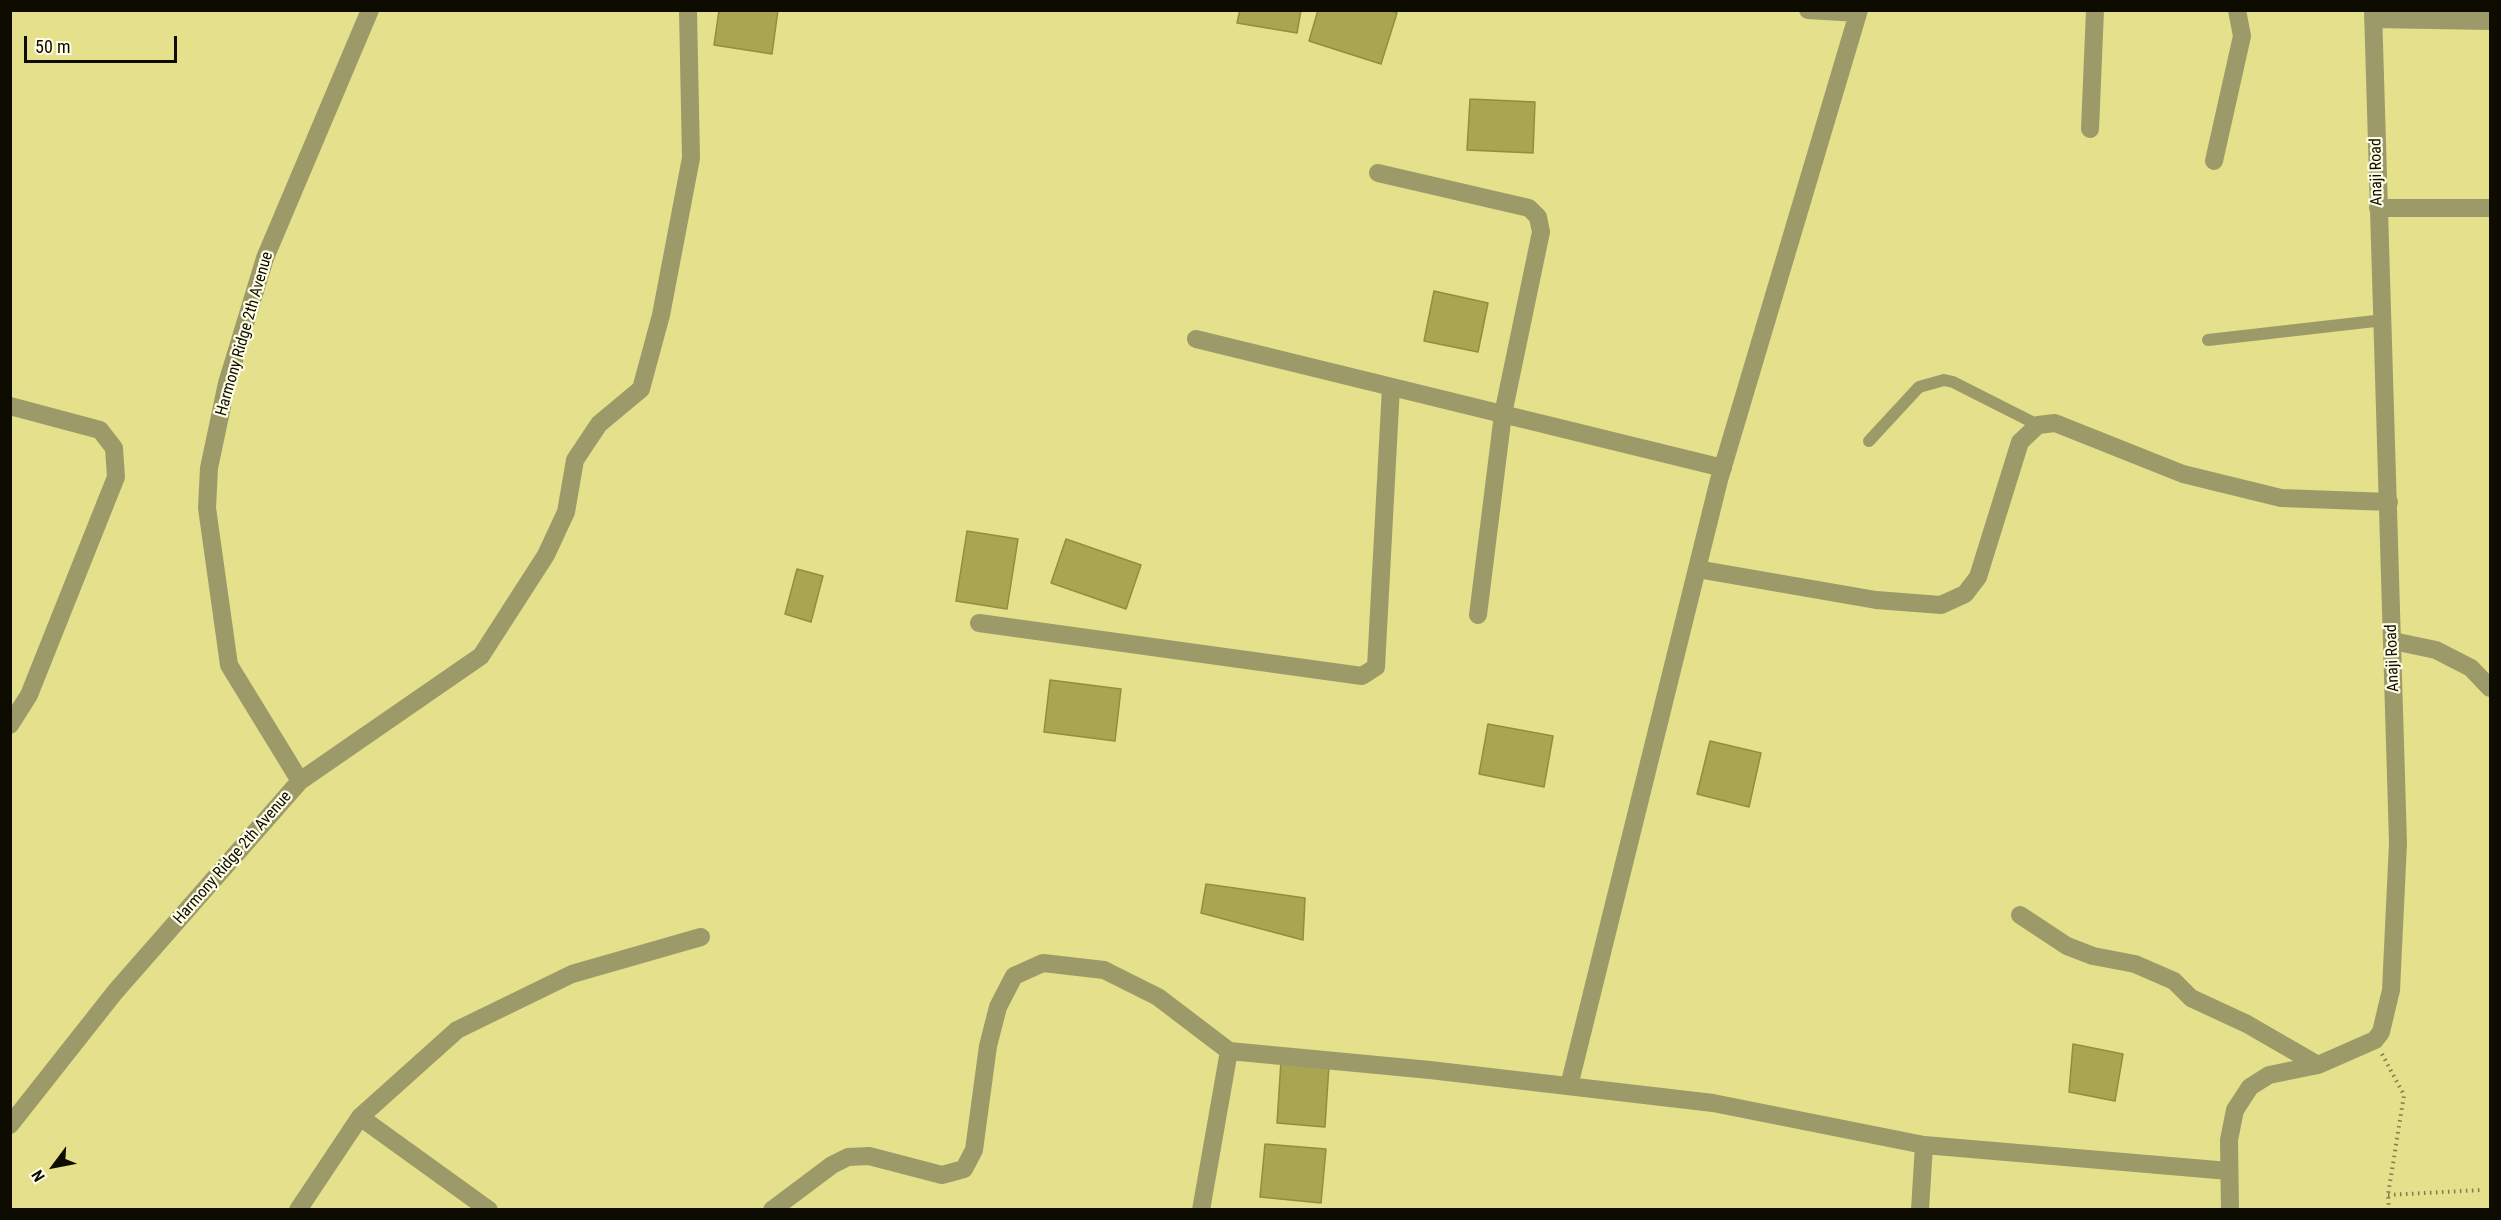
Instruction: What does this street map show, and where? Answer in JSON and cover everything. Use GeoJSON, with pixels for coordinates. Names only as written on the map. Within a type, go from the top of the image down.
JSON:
{"type":"FeatureCollection","features":[{"type":"Feature","properties":{"kind":"street","name":"Harmony Ridge 2th Avenue"},"geometry":{"type":"LineString","coordinates":[[10,1125],[115,992],[300,781],[229,665],[207,508],[209,468],[227,383],[265,258],[370,10]]}},
{"type":"Feature","properties":{"kind":"street"},"geometry":{"type":"LineString","coordinates":[[300,781],[482,656],[546,555],[566,512],[575,460],[599,424],[641,388],[662,315],[692,158],[688,10]]}},
{"type":"Feature","properties":{"kind":"street"},"geometry":{"type":"LineString","coordinates":[[1569,1086],[1723,468],[1858,12],[1808,10]]}},
{"type":"Feature","properties":{"kind":"street"},"geometry":{"type":"LineString","coordinates":[[2090,129],[2095,10]]}},
{"type":"Feature","properties":{"kind":"street"},"geometry":{"type":"LineString","coordinates":[[2214,161],[2242,36],[2237,10]]}},
{"type":"Feature","properties":{"kind":"street"},"geometry":{"type":"LineString","coordinates":[[2373,15],[2490,21]]}},
{"type":"Feature","properties":{"kind":"street","name":"Anaji Road"},"geometry":{"type":"LineString","coordinates":[[2373,15],[2398,843],[2391,990],[2381,1032],[2375,1040]]}},
{"type":"Feature","properties":{"kind":"street"},"geometry":{"type":"LineString","coordinates":[[1378,173],[1528,208],[1538,217],[1541,232],[1503,414],[1478,615]]}},
{"type":"Feature","properties":{"kind":"street"},"geometry":{"type":"LineString","coordinates":[[2378,208],[2490,208]]}},
{"type":"Feature","properties":{"kind":"street"},"geometry":{"type":"LineString","coordinates":[[1196,339],[1723,468]]}},
{"type":"Feature","properties":{"kind":"street"},"geometry":{"type":"LineString","coordinates":[[979,623],[1362,676],[1376,667],[1391,387]]}},
{"type":"Feature","properties":{"kind":"street"},"geometry":{"type":"LineString","coordinates":[[10,406],[100,430],[114,447],[116,477],[29,694],[10,725]]}},
{"type":"Feature","properties":{"kind":"street"},"geometry":{"type":"LineString","coordinates":[[1697,569],[1876,600],[1941,605],[1965,594],[1978,576],[2020,442],[2038,425],[2055,423],[2183,474],[2281,498],[2389,502]]}},
{"type":"Feature","properties":{"kind":"street"},"geometry":{"type":"LineString","coordinates":[[2393,641],[2436,650],[2471,668],[2490,688]]}},
{"type":"Feature","properties":{"kind":"street"},"geometry":{"type":"LineString","coordinates":[[2020,915],[2067,946],[2093,956],[2135,964],[2174,981],[2191,998],[2247,1024],[2318,1065]]}},
{"type":"Feature","properties":{"kind":"street"},"geometry":{"type":"LineString","coordinates":[[298,1209],[360,1116],[457,1030],[572,974],[701,937]]}},
{"type":"Feature","properties":{"kind":"street"},"geometry":{"type":"LineString","coordinates":[[772,1209],[832,1165],[848,1157],[869,1156],[942,1175],[964,1168],[974,1150],[988,1046],[998,1006],[1014,976],[1043,963],[1104,970],[1158,998],[1229,1051],[1713,1103],[1924,1145],[2229,1171]]}},
{"type":"Feature","properties":{"kind":"street"},"geometry":{"type":"LineString","coordinates":[[2230,1209],[2229,1140],[2235,1110],[2250,1087],[2269,1075],[2318,1065],[2375,1040]]}},
{"type":"Feature","properties":{"kind":"street"},"geometry":{"type":"LineString","coordinates":[[1201,1209],[1229,1051]]}},
{"type":"Feature","properties":{"kind":"street"},"geometry":{"type":"LineString","coordinates":[[360,1116],[489,1209]]}},
{"type":"Feature","properties":{"kind":"street"},"geometry":{"type":"LineString","coordinates":[[1920,1209],[1924,1145]]}},
{"type":"Feature","properties":{"kind":"lane"},"geometry":{"type":"LineString","coordinates":[[2208,340],[2384,320]]}},
{"type":"Feature","properties":{"kind":"lane"},"geometry":{"type":"LineString","coordinates":[[1869,441],[1919,387],[1944,380],[1953,382],[2038,425]]}},
{"type":"Feature","properties":{"kind":"path"},"geometry":{"type":"LineString","coordinates":[[2375,1040],[2404,1095],[2388,1195],[2389,1209]]}},
{"type":"Feature","properties":{"kind":"path"},"geometry":{"type":"LineString","coordinates":[[2388,1195],[2481,1190]]}},
{"type":"Feature","properties":{"kind":"building"},"geometry":{"type":"Polygon","coordinates":[[[719,10],[778,10],[772,54],[714,45],[719,10]]]}},
{"type":"Feature","properties":{"kind":"building"},"geometry":{"type":"Polygon","coordinates":[[[1240,10],[1301,10],[1297,33],[1237,23],[1240,10]]]}},
{"type":"Feature","properties":{"kind":"building"},"geometry":{"type":"Polygon","coordinates":[[[1318,10],[1389,10],[1397,13],[1381,64],[1309,41],[1318,10]]]}},
{"type":"Feature","properties":{"kind":"building"},"geometry":{"type":"Polygon","coordinates":[[[1470,99],[1535,102],[1533,153],[1467,150],[1470,99]]]}},
{"type":"Feature","properties":{"kind":"building"},"geometry":{"type":"Polygon","coordinates":[[[1434,291],[1488,303],[1478,352],[1424,341],[1434,291]]]}},
{"type":"Feature","properties":{"kind":"building"},"geometry":{"type":"Polygon","coordinates":[[[967,531],[1018,539],[1007,609],[956,601],[967,531]]]}},
{"type":"Feature","properties":{"kind":"building"},"geometry":{"type":"Polygon","coordinates":[[[1066,539],[1141,565],[1126,609],[1051,583],[1066,539]]]}},
{"type":"Feature","properties":{"kind":"building"},"geometry":{"type":"Polygon","coordinates":[[[797,569],[823,576],[811,622],[785,614],[797,569]]]}},
{"type":"Feature","properties":{"kind":"building"},"geometry":{"type":"Polygon","coordinates":[[[1050,680],[1121,689],[1115,741],[1044,732],[1050,680]]]}},
{"type":"Feature","properties":{"kind":"building"},"geometry":{"type":"Polygon","coordinates":[[[1488,724],[1553,736],[1544,787],[1479,774],[1488,724]]]}},
{"type":"Feature","properties":{"kind":"building"},"geometry":{"type":"Polygon","coordinates":[[[1710,741],[1761,753],[1749,807],[1697,794],[1710,741]]]}},
{"type":"Feature","properties":{"kind":"building"},"geometry":{"type":"Polygon","coordinates":[[[1206,884],[1305,898],[1303,940],[1201,913],[1206,884]]]}},
{"type":"Feature","properties":{"kind":"building"},"geometry":{"type":"Polygon","coordinates":[[[2073,1044],[2123,1054],[2115,1101],[2069,1092],[2073,1044]]]}},
{"type":"Feature","properties":{"kind":"building"},"geometry":{"type":"Polygon","coordinates":[[[1281,1061],[1329,1065],[1325,1127],[1277,1123],[1281,1061]]]}},
{"type":"Feature","properties":{"kind":"building"},"geometry":{"type":"Polygon","coordinates":[[[1265,1144],[1326,1149],[1321,1203],[1260,1197],[1265,1144]]]}}]}
